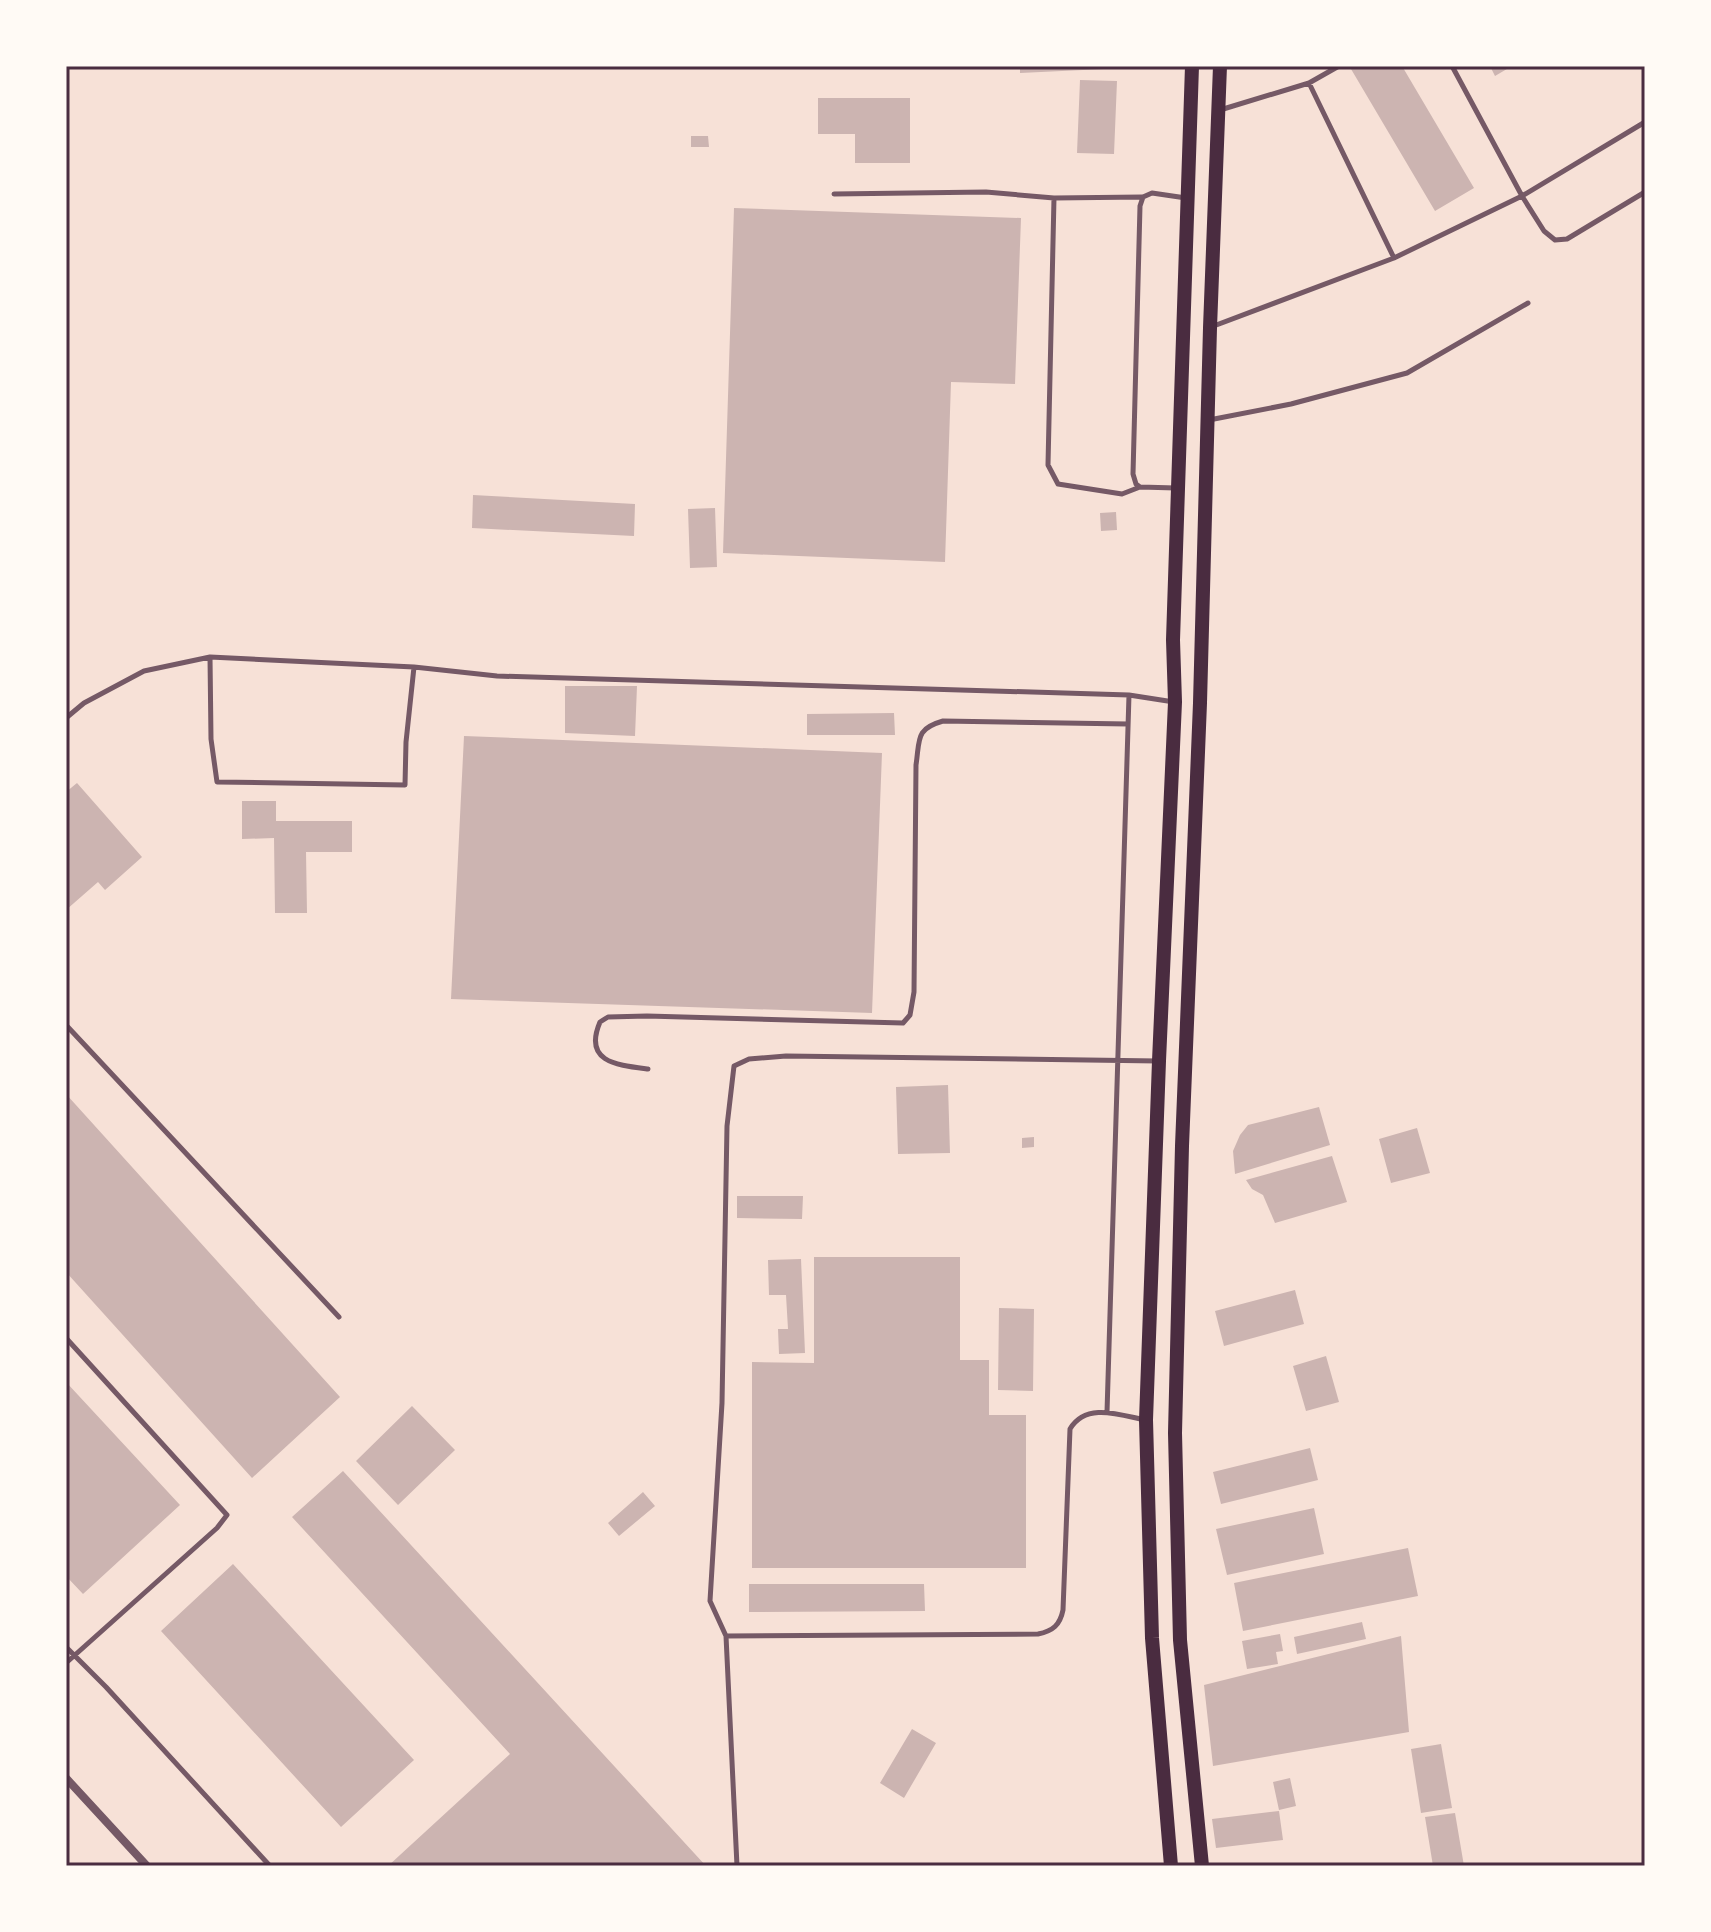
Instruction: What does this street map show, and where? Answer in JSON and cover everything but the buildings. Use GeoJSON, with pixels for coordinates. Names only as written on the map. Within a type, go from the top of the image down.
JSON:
{"type":"FeatureCollection","features":[{"type":"Feature","properties":{"kind":"main road"},"geometry":{"type":"LineString","coordinates":[[1171,1866],[1152,1638],[1146,1420],[1175,702],[1173,640],[1192,66]]}},
{"type":"Feature","properties":{"kind":"main road"},"geometry":{"type":"LineString","coordinates":[[1202,1866],[1180,1640],[1175,1433],[1182,1146],[1200,703],[1220,66]]}},
{"type":"Feature","properties":{"kind":"street"},"geometry":{"type":"LineString","coordinates":[[66,1778],[147,1866]]}},
{"type":"Feature","properties":{"kind":"lane"},"geometry":{"type":"LineString","coordinates":[[1219,110],[1309,83],[1339,66]]}},
{"type":"Feature","properties":{"kind":"lane"},"geometry":{"type":"LineString","coordinates":[[1452,66],[1522,196],[1544,231],[1555,240],[1567,239],[1645,192]]}},
{"type":"Feature","properties":{"kind":"lane"},"geometry":{"type":"LineString","coordinates":[[1309,83],[1394,258]]}},
{"type":"Feature","properties":{"kind":"lane"},"geometry":{"type":"LineString","coordinates":[[1210,328],[1394,258],[1522,196],[1645,122]]}},
{"type":"Feature","properties":{"kind":"lane"},"geometry":{"type":"LineString","coordinates":[[834,194],[986,192],[1054,198],[1143,197],[1152,193],[1187,198]]}},
{"type":"Feature","properties":{"kind":"lane"},"geometry":{"type":"LineString","coordinates":[[1140,487],[1133,474],[1140,206],[1143,197]]}},
{"type":"Feature","properties":{"kind":"lane"},"geometry":{"type":"LineString","coordinates":[[1054,198],[1048,465],[1058,484],[1122,494],[1140,487],[1180,488]]}},
{"type":"Feature","properties":{"kind":"lane"},"geometry":{"type":"LineString","coordinates":[[1208,420],[1291,404],[1407,373],[1528,303]]}},
{"type":"Feature","properties":{"kind":"lane"},"geometry":{"type":"LineString","coordinates":[[66,718],[84,703],[144,671],[210,657],[414,667],[497,676],[1129,695],[1175,702]]}},
{"type":"Feature","properties":{"kind":"lane"},"geometry":{"type":"LineString","coordinates":[[210,657],[211,739],[217,782],[405,785],[414,667]]}},
{"type":"Feature","properties":{"kind":"lane"},"geometry":{"type":"LineString","coordinates":[[1107,1412],[1129,695]]}},
{"type":"Feature","properties":{"kind":"lane"},"geometry":{"type":"LineString","coordinates":[[648,1069],[627,1067],[604,1058],[595,1049],[594,1042],[600,1022],[608,1017],[647,1016],[903,1023],[910,1015],[914,992],[916,765],[921,733],[929,725],[943,721],[1128,724]]}},
{"type":"Feature","properties":{"kind":"lane"},"geometry":{"type":"LineString","coordinates":[[66,1025],[339,1317]]}},
{"type":"Feature","properties":{"kind":"lane"},"geometry":{"type":"LineString","coordinates":[[737,1866],[726,1636],[710,1601],[722,1403],[727,1126],[734,1066],[749,1059],[786,1056],[1159,1061]]}},
{"type":"Feature","properties":{"kind":"lane"},"geometry":{"type":"LineString","coordinates":[[66,1338],[227,1515],[217,1528],[66,1663]]}},
{"type":"Feature","properties":{"kind":"lane"},"geometry":{"type":"LineString","coordinates":[[726,1636],[1048,1632],[1061,1620],[1063,1610],[1070,1429],[1080,1416],[1088,1413],[1107,1412],[1146,1420]]}},
{"type":"Feature","properties":{"kind":"lane"},"geometry":{"type":"LineString","coordinates":[[66,1647],[270,1866]]}}]}
